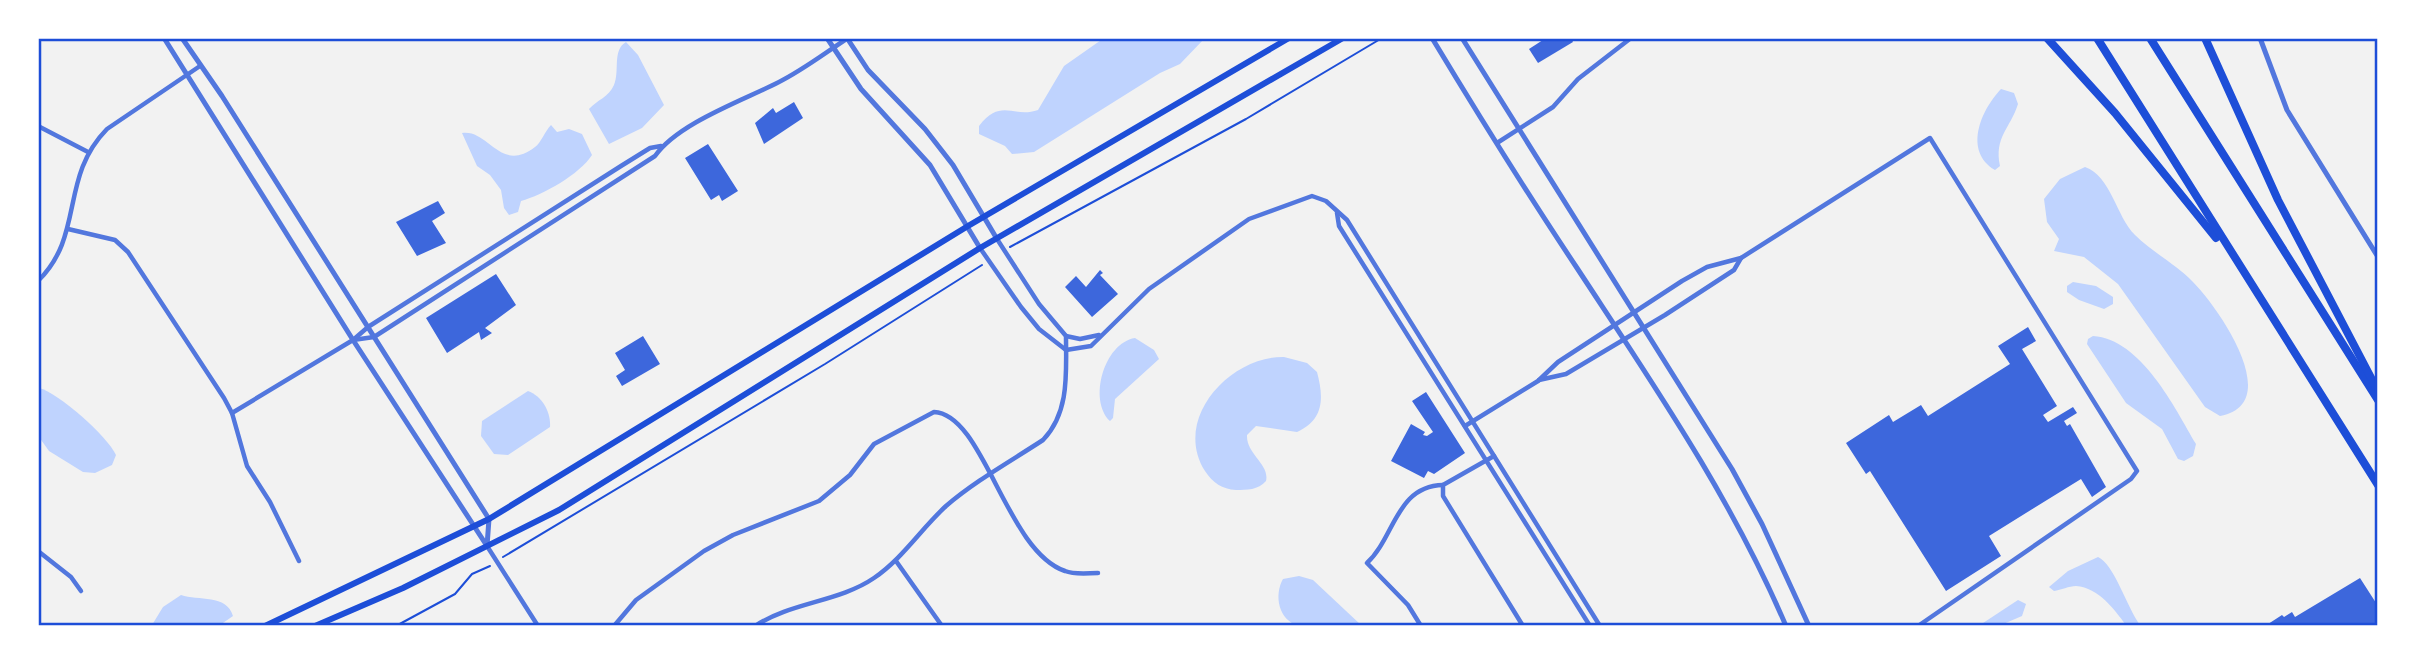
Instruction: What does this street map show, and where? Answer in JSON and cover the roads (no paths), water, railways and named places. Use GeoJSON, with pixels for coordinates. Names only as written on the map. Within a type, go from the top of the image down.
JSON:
{"type":"FeatureCollection","features":[{"type":"Feature","properties":{"kind":"highway"},"geometry":{"type":"LineString","coordinates":[[2047,38],[2115,113],[2238,265]]}},
{"type":"Feature","properties":{"kind":"highway"},"geometry":{"type":"LineString","coordinates":[[2097,38],[2378,485]]}},
{"type":"Feature","properties":{"kind":"highway"},"geometry":{"type":"LineString","coordinates":[[2150,38],[2378,400]]}},
{"type":"Feature","properties":{"kind":"highway"},"geometry":{"type":"LineString","coordinates":[[2205,38],[2278,200],[2378,391]]}},
{"type":"Feature","properties":{"kind":"main road"},"geometry":{"type":"LineString","coordinates":[[265,625],[474,528],[968,226],[1289,38]]}},
{"type":"Feature","properties":{"kind":"main road"},"geometry":{"type":"LineString","coordinates":[[316,625],[403,588],[576,501],[980,248],[1343,38]]}},
{"type":"Feature","properties":{"kind":"street"},"geometry":{"type":"LineString","coordinates":[[164,38],[353,340],[538,625]]}},
{"type":"Feature","properties":{"kind":"street"},"geometry":{"type":"LineString","coordinates":[[182,38],[218,89],[489,519],[487,546]]}},
{"type":"Feature","properties":{"kind":"street"},"geometry":{"type":"LineString","coordinates":[[827,38],[861,89],[930,165],[980,248],[1021,307],[1039,329],[1066,350],[1091,346],[1149,289],[1249,219],[1310,196],[1325,200],[1336,213],[1347,220],[1600,625]]}},
{"type":"Feature","properties":{"kind":"street"},"geometry":{"type":"LineString","coordinates":[[232,413],[353,340],[368,327],[650,148],[661,146],[726,106],[781,81],[848,38],[883,88],[912,115],[939,146],[1039,304],[1066,336],[1063,405],[1054,427],[1043,440],[943,509],[896,561],[872,580],[842,593],[799,605],[755,625]]}},
{"type":"Feature","properties":{"kind":"street"},"geometry":{"type":"LineString","coordinates":[[1432,38],[1497,143],[1625,338],[1724,498],[1786,625]]}},
{"type":"Feature","properties":{"kind":"street"},"geometry":{"type":"LineString","coordinates":[[1462,38],[1748,497],[1809,625]]}},
{"type":"Feature","properties":{"kind":"street"},"geometry":{"type":"LineString","coordinates":[[1497,143],[1553,107],[1576,80],[1632,38]]}},
{"type":"Feature","properties":{"kind":"street"},"geometry":{"type":"LineString","coordinates":[[2260,38],[2287,110],[2378,257]]}},
{"type":"Feature","properties":{"kind":"street"},"geometry":{"type":"LineString","coordinates":[[38,281],[55,262],[68,229],[78,175],[88,152],[107,128],[200,66]]}},
{"type":"Feature","properties":{"kind":"street"},"geometry":{"type":"LineString","coordinates":[[38,126],[88,152]]}},
{"type":"Feature","properties":{"kind":"street"},"geometry":{"type":"LineString","coordinates":[[1538,381],[1566,374],[1644,327],[1734,270],[1741,258],[1930,138],[2136,466],[2137,472],[2132,479],[1918,625]]}},
{"type":"Feature","properties":{"kind":"street"},"geometry":{"type":"LineString","coordinates":[[353,340],[374,337],[655,156],[661,146]]}},
{"type":"Feature","properties":{"kind":"street"},"geometry":{"type":"LineString","coordinates":[[1336,213],[1339,226],[1590,625]]}},
{"type":"Feature","properties":{"kind":"street"},"geometry":{"type":"LineString","coordinates":[[68,229],[122,244],[232,413],[247,466],[270,502],[299,561]]}},
{"type":"Feature","properties":{"kind":"street"},"geometry":{"type":"LineString","coordinates":[[1465,426],[1538,381],[1558,362],[1700,271],[1728,259],[1741,258]]}},
{"type":"Feature","properties":{"kind":"street"},"geometry":{"type":"LineString","coordinates":[[1066,336],[1080,338],[1102,334]]}},
{"type":"Feature","properties":{"kind":"street"},"geometry":{"type":"LineString","coordinates":[[614,625],[636,600],[704,551],[745,531],[807,508],[834,491],[874,444],[925,414],[943,412],[953,418],[991,474],[1024,537],[1043,558],[1068,573],[1098,572]]}},
{"type":"Feature","properties":{"kind":"street"},"geometry":{"type":"LineString","coordinates":[[1421,625],[1408,605],[1367,563],[1409,498],[1423,489],[1443,485],[1494,456]]}},
{"type":"Feature","properties":{"kind":"street"},"geometry":{"type":"LineString","coordinates":[[1443,485],[1444,499],[1523,625]]}},
{"type":"Feature","properties":{"kind":"street"},"geometry":{"type":"LineString","coordinates":[[38,551],[71,577],[80,592]]}},
{"type":"Feature","properties":{"kind":"street"},"geometry":{"type":"LineString","coordinates":[[896,561],[942,625]]}},
{"type":"Feature","properties":{"kind":"water"},"geometry":{"type":"Polygon","coordinates":[[[1104,38],[1204,39],[1180,64],[1160,73],[1034,152],[1012,154],[1005,146],[979,134],[979,126],[994,113],[1038,110],[1064,66],[1104,38]]]}},
{"type":"Feature","properties":{"kind":"water"},"geometry":{"type":"Polygon","coordinates":[[[626,42],[638,55],[664,105],[642,128],[609,144],[589,109],[612,89],[616,79],[619,50],[626,42]]]}},
{"type":"Feature","properties":{"kind":"water"},"geometry":{"type":"Polygon","coordinates":[[[2001,89],[2014,93],[2018,104],[2001,140],[2000,166],[1995,170],[1985,162],[1980,152],[1978,130],[1987,108],[2001,89]]]}},
{"type":"Feature","properties":{"kind":"water"},"geometry":{"type":"Polygon","coordinates":[[[551,125],[557,132],[569,129],[582,134],[592,155],[579,169],[550,189],[521,201],[518,212],[509,215],[504,208],[501,190],[490,175],[477,166],[462,133],[480,137],[495,149],[513,156],[535,147],[551,125]]]}},
{"type":"Feature","properties":{"kind":"water"},"geometry":{"type":"Polygon","coordinates":[[[2085,167],[2094,172],[2107,187],[2135,235],[2204,294],[2230,332],[2241,354],[2247,375],[2247,394],[2239,408],[2220,416],[2205,407],[2118,284],[2084,257],[2054,251],[2059,239],[2047,222],[2044,199],[2060,179],[2085,167]]]}},
{"type":"Feature","properties":{"kind":"water"},"geometry":{"type":"Polygon","coordinates":[[[2073,282],[2096,286],[2113,297],[2113,304],[2104,309],[2079,300],[2067,292],[2067,286],[2073,282]]]}},
{"type":"Feature","properties":{"kind":"water"},"geometry":{"type":"Polygon","coordinates":[[[2093,336],[2110,340],[2126,349],[2155,378],[2196,444],[2193,456],[2184,461],[2178,459],[2162,429],[2126,403],[2087,344],[2088,339],[2093,336]]]}},
{"type":"Feature","properties":{"kind":"water"},"geometry":{"type":"Polygon","coordinates":[[[1135,338],[1154,350],[1159,359],[1115,399],[1113,418],[1110,421],[1103,412],[1100,400],[1103,374],[1115,350],[1124,342],[1135,338]]]}},
{"type":"Feature","properties":{"kind":"water"},"geometry":{"type":"Polygon","coordinates":[[[1284,357],[1307,363],[1317,372],[1321,399],[1317,415],[1297,432],[1256,426],[1247,435],[1248,442],[1265,469],[1266,481],[1248,490],[1222,487],[1205,471],[1197,451],[1196,431],[1201,412],[1212,394],[1244,367],[1264,359],[1284,357]]]}},
{"type":"Feature","properties":{"kind":"water"},"geometry":{"type":"Polygon","coordinates":[[[39,388],[70,406],[103,437],[116,455],[112,465],[95,473],[83,472],[49,451],[39,437],[39,388]]]}},
{"type":"Feature","properties":{"kind":"water"},"geometry":{"type":"Polygon","coordinates":[[[528,391],[545,405],[550,427],[508,455],[494,454],[481,436],[482,421],[528,391]]]}},
{"type":"Feature","properties":{"kind":"water"},"geometry":{"type":"Polygon","coordinates":[[[2098,557],[2109,568],[2140,625],[2126,625],[2105,600],[2092,591],[2076,586],[2054,591],[2049,587],[2068,571],[2098,557]]]}},
{"type":"Feature","properties":{"kind":"water"},"geometry":{"type":"Polygon","coordinates":[[[1299,576],[1313,580],[1361,625],[1314,628],[1292,623],[1282,613],[1280,585],[1283,579],[1299,576]]]}},
{"type":"Feature","properties":{"kind":"water"},"geometry":{"type":"Polygon","coordinates":[[[181,595],[218,601],[230,609],[233,616],[220,625],[152,625],[163,607],[181,595]]]}},
{"type":"Feature","properties":{"kind":"water"},"geometry":{"type":"Polygon","coordinates":[[[2018,600],[2026,604],[2022,616],[2001,625],[1980,625],[2018,600]]]}}]}
